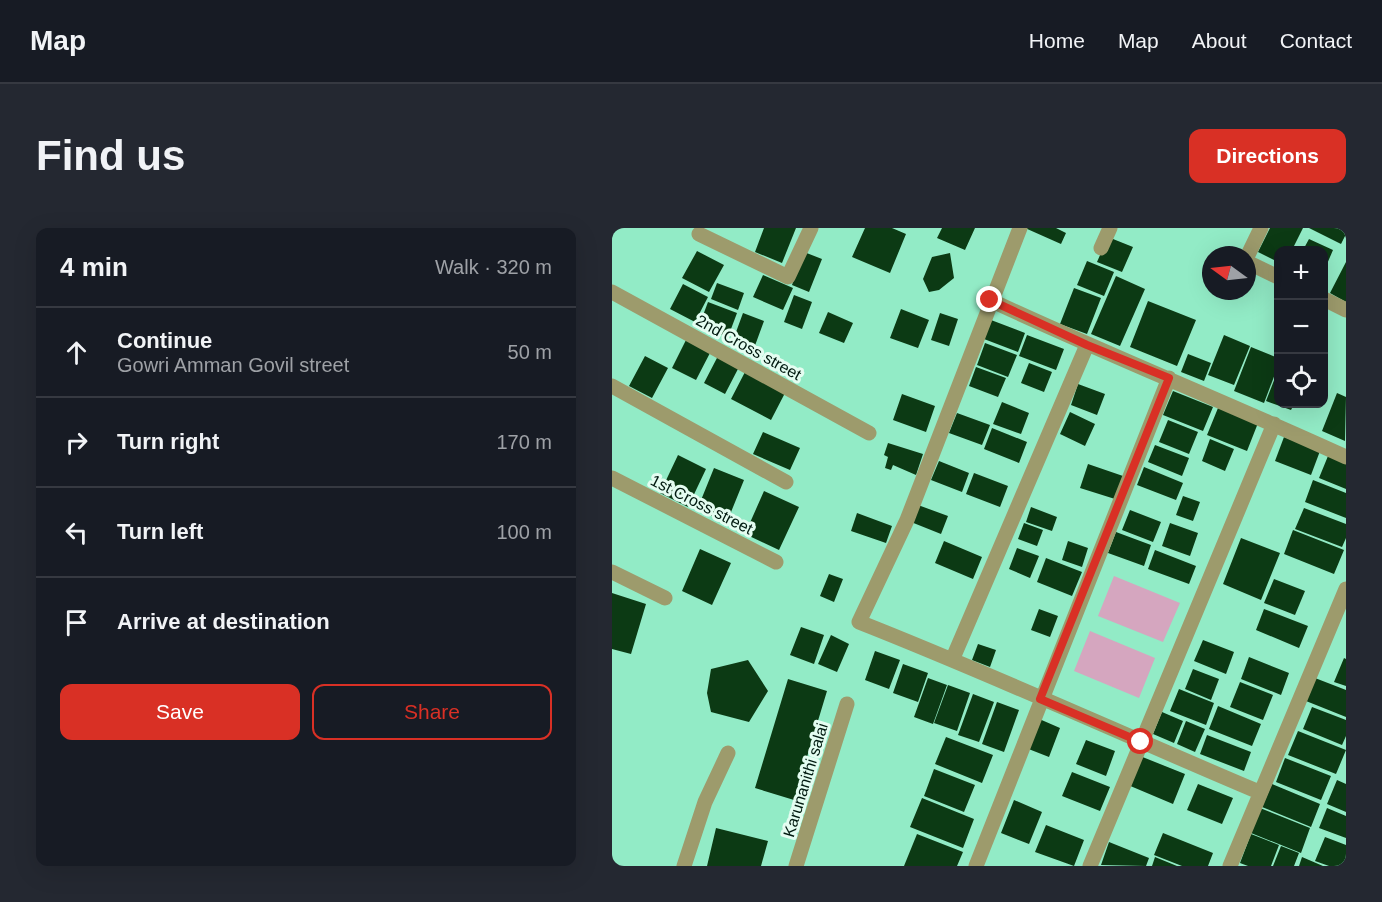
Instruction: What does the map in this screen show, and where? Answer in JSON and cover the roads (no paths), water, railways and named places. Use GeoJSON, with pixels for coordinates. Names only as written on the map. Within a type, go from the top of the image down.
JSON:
{"type":"FeatureCollection","features":[{"type":"Feature","properties":{"kind":"street"},"geometry":{"type":"LineString","coordinates":[[697,230],[788,277],[811,228]]}},
{"type":"Feature","properties":{"kind":"street"},"geometry":{"type":"LineString","coordinates":[[1020,228],[990,300],[907,520],[859,622],[953,658],[1040,699],[1259,792]]}},
{"type":"Feature","properties":{"kind":"street"},"geometry":{"type":"LineString","coordinates":[[1101,248],[1110,228]]}},
{"type":"Feature","properties":{"kind":"street"},"geometry":{"type":"LineString","coordinates":[[1253,246],[1261,228]]}},
{"type":"Feature","properties":{"kind":"street"},"geometry":{"type":"LineString","coordinates":[[1256,265],[1274,275]]}},
{"type":"Feature","properties":{"kind":"street","name":"2nd Cross street"},"geometry":{"type":"LineString","coordinates":[[612,292],[869,433]]}},
{"type":"Feature","properties":{"kind":"street"},"geometry":{"type":"LineString","coordinates":[[990,300],[1087,345],[1169,378],[1346,457]]}},
{"type":"Feature","properties":{"kind":"street"},"geometry":{"type":"LineString","coordinates":[[1325,300],[1346,310]]}},
{"type":"Feature","properties":{"kind":"street"},"geometry":{"type":"LineString","coordinates":[[953,658],[1087,345]]}},
{"type":"Feature","properties":{"kind":"street"},"geometry":{"type":"LineString","coordinates":[[976,866],[1040,699],[1169,378]]}},
{"type":"Feature","properties":{"kind":"street"},"geometry":{"type":"LineString","coordinates":[[612,386],[786,482]]}},
{"type":"Feature","properties":{"kind":"street"},"geometry":{"type":"LineString","coordinates":[[1090,866],[1274,424]]}},
{"type":"Feature","properties":{"kind":"street","name":"1st Cross street"},"geometry":{"type":"LineString","coordinates":[[612,478],[776,562]]}},
{"type":"Feature","properties":{"kind":"street"},"geometry":{"type":"LineString","coordinates":[[612,572],[665,598]]}},
{"type":"Feature","properties":{"kind":"street"},"geometry":{"type":"LineString","coordinates":[[1230,866],[1259,792],[1346,589]]}},
{"type":"Feature","properties":{"kind":"street","name":"Karunanithi salai"},"geometry":{"type":"LineString","coordinates":[[799,865],[847,704]]}},
{"type":"Feature","properties":{"kind":"street"},"geometry":{"type":"LineString","coordinates":[[684,866],[705,802],[728,753]]}}]}
